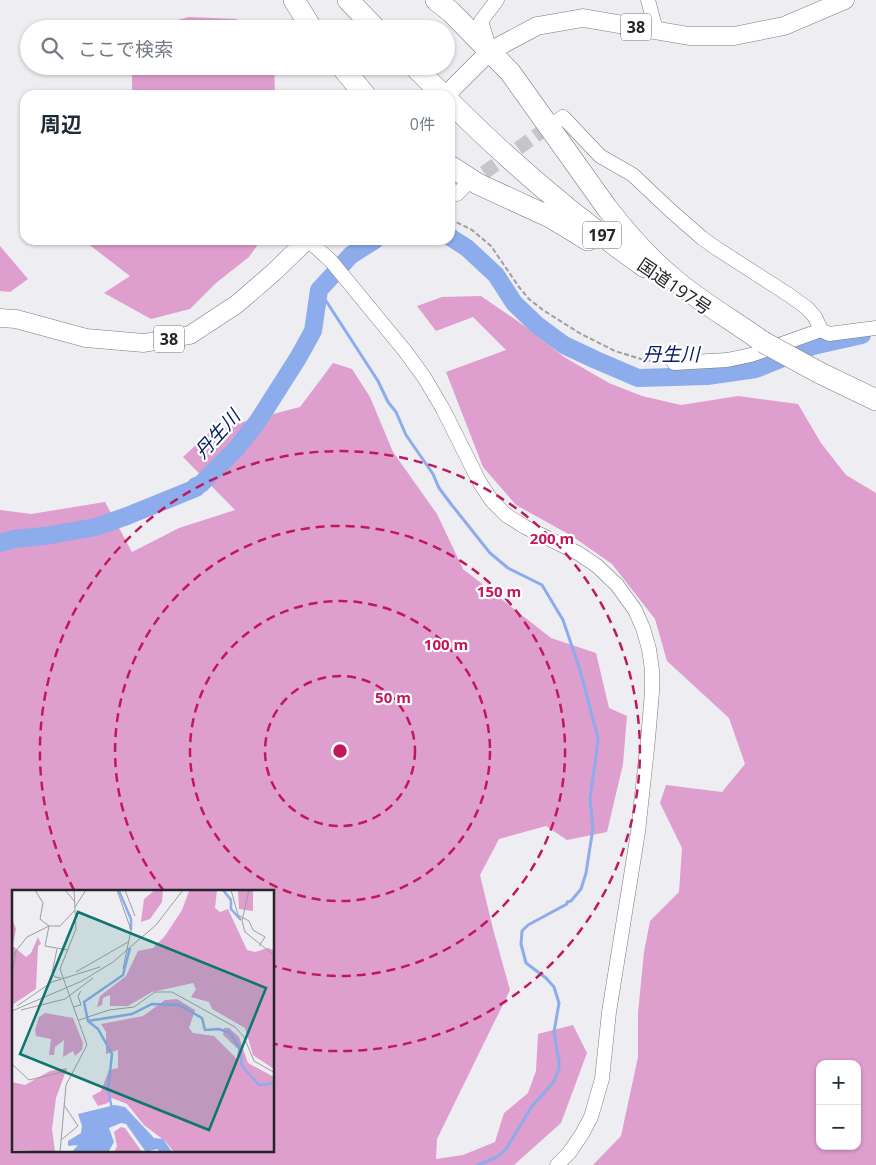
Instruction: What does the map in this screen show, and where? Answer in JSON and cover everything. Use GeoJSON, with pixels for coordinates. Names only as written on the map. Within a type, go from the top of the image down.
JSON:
{"type":"FeatureCollection","features":[{"type":"Feature","properties":{"kind":"highway"},"geometry":{"type":"LineString","coordinates":[[294,0],[306,20]]}},
{"type":"Feature","properties":{"kind":"highway"},"geometry":{"type":"LineString","coordinates":[[348,0],[367,20]]}},
{"type":"Feature","properties":{"kind":"highway"},"geometry":{"type":"LineString","coordinates":[[436,0],[451,12],[510,72],[607,208],[639,247],[674,280],[762,342]]}},
{"type":"Feature","properties":{"kind":"highway"},"geometry":{"type":"LineString","coordinates":[[348,75],[361,90]]}},
{"type":"Feature","properties":{"kind":"highway","name":"国道197号"},"geometry":{"type":"LineString","coordinates":[[423,75],[439,90]]}},
{"type":"Feature","properties":{"kind":"highway","name":"国道197号"},"geometry":{"type":"LineString","coordinates":[[455,106],[522,171],[557,200],[634,259],[688,297],[762,342],[876,400]]}},
{"type":"Feature","properties":{"kind":"highway"},"geometry":{"type":"LineString","coordinates":[[455,169],[478,184],[552,218],[619,259],[688,297]]}},
{"type":"Feature","properties":{"kind":"main road","name":"38"},"geometry":{"type":"LineString","coordinates":[[451,90],[490,51],[537,26],[583,18],[689,36],[734,36],[784,26],[845,0]]}},
{"type":"Feature","properties":{"kind":"main road","name":"38"},"geometry":{"type":"LineString","coordinates":[[0,318],[16,319],[86,338],[144,343],[190,335],[238,304],[303,245]]}},
{"type":"Feature","properties":{"kind":"street"},"geometry":{"type":"LineString","coordinates":[[490,51],[481,21],[497,0]]}},
{"type":"Feature","properties":{"kind":"street"},"geometry":{"type":"LineString","coordinates":[[648,0],[656,30]]}},
{"type":"Feature","properties":{"kind":"street"},"geometry":{"type":"LineString","coordinates":[[555,122],[563,117],[600,156],[633,174],[702,238],[807,308],[815,317],[821,330],[829,334],[876,328]]}},
{"type":"Feature","properties":{"kind":"street"},"geometry":{"type":"LineString","coordinates":[[455,193],[457,194],[464,187]]}},
{"type":"Feature","properties":{"kind":"street"},"geometry":{"type":"LineString","coordinates":[[313,245],[348,282],[424,377],[480,483],[492,501],[506,515],[525,527],[578,553],[598,566],[617,585],[635,610],[649,649],[652,670],[652,692],[638,832],[609,1012],[602,1079],[591,1117],[569,1153],[557,1165]]}},
{"type":"Feature","properties":{"kind":"street"},"geometry":{"type":"LineString","coordinates":[[674,363],[710,362],[752,355],[821,330]]}},
{"type":"Feature","properties":{"kind":"path"},"geometry":{"type":"LineString","coordinates":[[455,222],[472,230],[491,246],[519,286],[543,310],[581,334],[615,351],[644,360],[674,363]]}},
{"type":"Feature","properties":{"kind":"shaded area"},"geometry":{"type":"Polygon","coordinates":[[[189,17],[237,20],[177,20],[189,17]]]}},
{"type":"Feature","properties":{"kind":"shaded area"},"geometry":{"type":"Polygon","coordinates":[[[132,75],[274,75],[275,90],[132,90],[132,75]]]}},
{"type":"Feature","properties":{"kind":"shaded area"},"geometry":{"type":"Polygon","coordinates":[[[90,245],[257,245],[249,257],[216,283],[190,309],[151,319],[104,293],[130,276],[90,245]]]}},
{"type":"Feature","properties":{"kind":"shaded area"},"geometry":{"type":"Polygon","coordinates":[[[0,246],[28,279],[10,292],[0,291],[0,246]]]}},
{"type":"Feature","properties":{"kind":"shaded area"},"geometry":{"type":"Polygon","coordinates":[[[481,296],[526,327],[564,357],[609,383],[642,396],[681,405],[738,396],[798,404],[821,443],[846,475],[876,493],[876,1165],[593,1165],[621,1136],[638,1057],[638,1013],[644,952],[650,921],[679,892],[682,848],[660,803],[666,785],[722,792],[745,764],[729,718],[667,661],[655,619],[612,564],[572,536],[516,505],[483,467],[446,372],[506,350],[473,317],[436,331],[417,306],[442,297],[481,296]]]}},
{"type":"Feature","properties":{"kind":"shaded area"},"geometry":{"type":"Polygon","coordinates":[[[333,363],[352,369],[370,397],[393,452],[437,514],[463,569],[551,638],[596,653],[609,708],[627,716],[623,764],[607,832],[567,840],[546,826],[499,839],[480,875],[510,990],[437,1139],[436,1159],[463,1155],[495,1142],[504,1113],[528,1093],[536,1071],[538,1034],[573,1025],[587,1053],[561,1123],[514,1165],[0,1165],[0,510],[31,514],[105,502],[132,552],[179,528],[235,510],[183,457],[212,430],[300,407],[333,363]]]}},
{"type":"Feature","properties":{"kind":"waterway","name":"丹生川"},"geometry":{"type":"LineString","coordinates":[[455,240],[467,248],[496,275],[514,303],[537,325],[564,345],[638,378],[707,376],[756,369],[813,346],[862,335]]}},
{"type":"Feature","properties":{"kind":"waterway","name":"丹生川"},"geometry":{"type":"LineString","coordinates":[[0,543],[14,539],[45,536],[96,527],[196,488],[196,486],[201,484],[236,449],[258,421],[298,358],[313,331],[319,290],[351,255],[367,245]]}},
{"type":"Feature","properties":{"kind":"waterway"},"geometry":{"type":"LineString","coordinates":[[319,290],[378,381],[388,402],[396,412],[406,435],[451,504],[490,553],[508,568],[542,585],[563,620],[580,670],[598,738],[590,799],[593,828],[586,873],[581,889],[567,904],[528,925],[522,931],[521,944],[526,963],[546,978],[554,987],[559,1003],[554,1032],[559,1069],[553,1083],[532,1106],[506,1149],[497,1157],[478,1165]]}},
{"type":"Feature","properties":{"kind":"tunnel"},"geometry":{"type":"LineString","coordinates":[[467,185],[555,122]]}}]}
